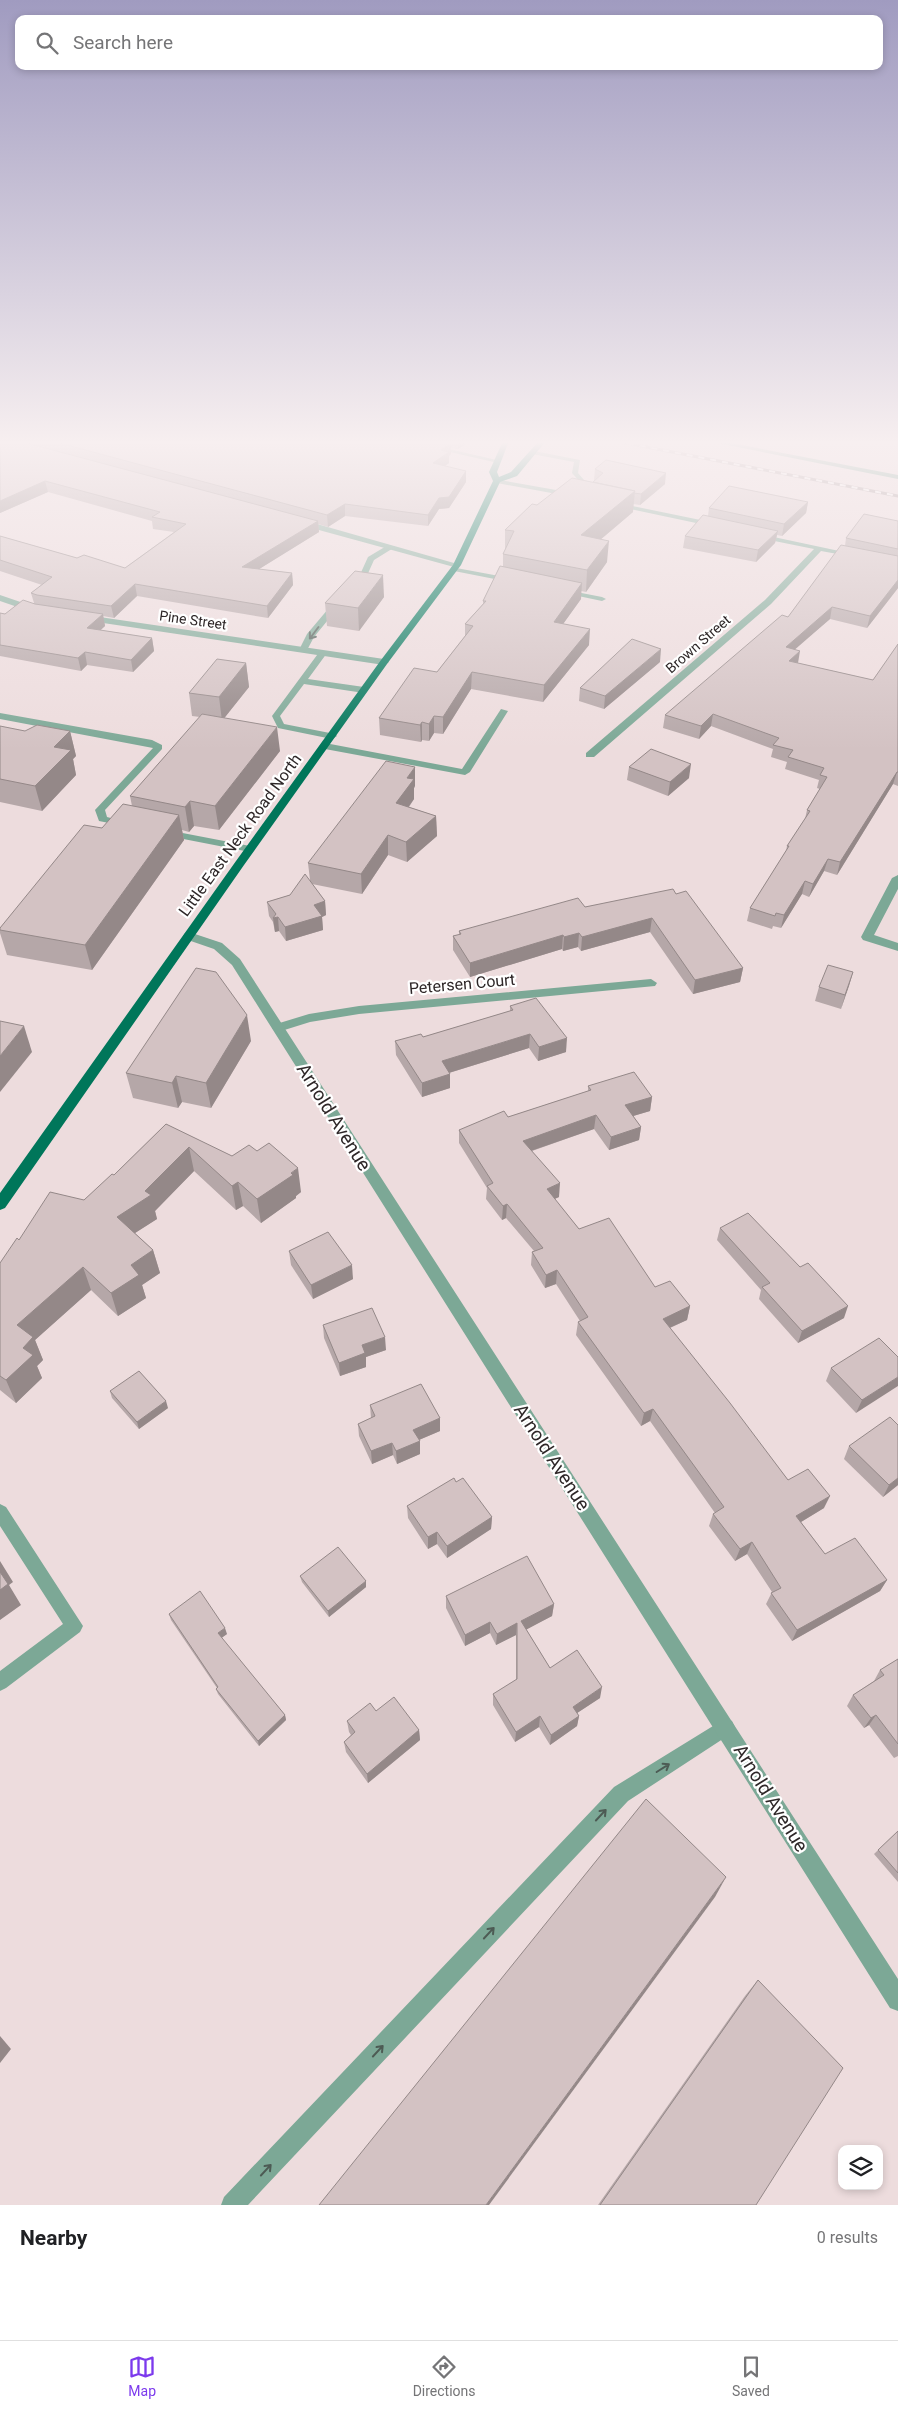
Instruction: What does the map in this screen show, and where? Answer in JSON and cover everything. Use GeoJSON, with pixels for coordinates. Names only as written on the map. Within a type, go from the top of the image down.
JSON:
{"type":"FeatureCollection","features":[{"type":"Feature","properties":{"kind":"main road","name":"Little East Neck Road North"},"geometry":{"type":"LineString","coordinates":[[0,1204],[250,849],[384,662],[456,567],[467,544]]}},
{"type":"Feature","properties":{"kind":"street"},"geometry":{"type":"LineString","coordinates":[[379,544],[456,567]]}},
{"type":"Feature","properties":{"kind":"street"},"geometry":{"type":"LineString","coordinates":[[800,544],[863,557]]}},
{"type":"Feature","properties":{"kind":"street","name":"Brown Street"},"geometry":{"type":"LineString","coordinates":[[590,755],[768,602],[819,548]]}},
{"type":"Feature","properties":{"kind":"street"},"geometry":{"type":"LineString","coordinates":[[0,598],[48,612]]}},
{"type":"Feature","properties":{"kind":"street","name":"Pine Street"},"geometry":{"type":"LineString","coordinates":[[77,616],[384,662]]}},
{"type":"Feature","properties":{"kind":"street"},"geometry":{"type":"LineString","coordinates":[[898,878],[867,937],[898,947]]}},
{"type":"Feature","properties":{"kind":"street","name":"Arnold Avenue"},"geometry":{"type":"LineString","coordinates":[[189,936],[210,942],[231,955],[726,1727],[898,2000]]}},
{"type":"Feature","properties":{"kind":"street","name":"Petersen Court"},"geometry":{"type":"LineString","coordinates":[[278,1028],[309,1018],[359,1010],[651,983]]}},
{"type":"Feature","properties":{"kind":"lane"},"geometry":{"type":"LineString","coordinates":[[349,590],[361,580],[371,559],[390,547]]}},
{"type":"Feature","properties":{"kind":"lane"},"geometry":{"type":"LineString","coordinates":[[456,567],[515,581]]}},
{"type":"Feature","properties":{"kind":"lane"},"geometry":{"type":"LineString","coordinates":[[554,589],[602,599]]}},
{"type":"Feature","properties":{"kind":"lane"},"geometry":{"type":"LineString","coordinates":[[303,650],[310,636],[343,598]]}},
{"type":"Feature","properties":{"kind":"lane"},"geometry":{"type":"LineString","coordinates":[[323,653],[276,716],[281,726],[332,736]]}},
{"type":"Feature","properties":{"kind":"lane"},"geometry":{"type":"LineString","coordinates":[[303,681],[364,690]]}},
{"type":"Feature","properties":{"kind":"lane"},"geometry":{"type":"LineString","coordinates":[[325,746],[465,772],[504,710]]}},
{"type":"Feature","properties":{"kind":"lane"},"geometry":{"type":"LineString","coordinates":[[0,716],[152,743],[159,747],[100,810],[102,819],[133,827]]}},
{"type":"Feature","properties":{"kind":"lane"},"geometry":{"type":"LineString","coordinates":[[153,830],[250,849]]}},
{"type":"Feature","properties":{"kind":"lane"},"geometry":{"type":"LineString","coordinates":[[0,1512],[74,1626],[0,1682]]}},
{"type":"Feature","properties":{"kind":"lane"},"geometry":{"type":"LineString","coordinates":[[232,2205],[621,1794],[726,1727]]}},
{"type":"Feature","properties":{"kind":"building"},"geometry":{"type":"Polygon","coordinates":[[[0,544],[28,544],[77,558],[84,555],[125,568],[158,544],[280,544],[242,567],[292,573],[267,606],[135,584],[111,606],[31,593],[52,577],[0,560],[0,544]]]}},
{"type":"Feature","properties":{"kind":"building"},"geometry":{"type":"Polygon","coordinates":[[[508,544],[607,544],[587,570],[503,554],[508,544]]]}},
{"type":"Feature","properties":{"kind":"building"},"geometry":{"type":"Polygon","coordinates":[[[726,544],[764,544],[758,550],[726,544]]]}},
{"type":"Feature","properties":{"kind":"building"},"geometry":{"type":"Polygon","coordinates":[[[874,544],[898,544],[898,549],[874,544]]]}},
{"type":"Feature","properties":{"kind":"building"},"geometry":{"type":"Polygon","coordinates":[[[841,545],[898,556],[898,580],[870,616],[832,607],[786,647],[800,651],[789,661],[873,680],[898,644],[898,772],[840,862],[828,859],[813,884],[805,881],[784,915],[776,913],[775,916],[750,908],[810,811],[807,810],[827,777],[820,775],[824,768],[788,757],[793,750],[773,745],[779,738],[713,714],[701,726],[665,715],[782,615],[788,617],[841,545]]]}},
{"type":"Feature","properties":{"kind":"building"},"geometry":{"type":"Polygon","coordinates":[[[500,566],[582,583],[554,622],[590,629],[544,685],[472,672],[443,717],[434,716],[429,724],[422,722],[420,725],[379,718],[414,668],[437,672],[473,626],[465,624],[486,601],[483,601],[500,566]]]}},
{"type":"Feature","properties":{"kind":"building"},"geometry":{"type":"Polygon","coordinates":[[[355,571],[383,575],[358,608],[325,603],[355,571]]]}},
{"type":"Feature","properties":{"kind":"building"},"geometry":{"type":"Polygon","coordinates":[[[23,600],[35,604],[103,614],[87,628],[152,638],[131,660],[85,652],[78,658],[0,645],[0,613],[5,614],[23,600]]]}},
{"type":"Feature","properties":{"kind":"building"},"geometry":{"type":"Polygon","coordinates":[[[632,639],[661,649],[605,696],[580,688],[632,639]]]}},
{"type":"Feature","properties":{"kind":"building"},"geometry":{"type":"Polygon","coordinates":[[[217,659],[246,663],[219,697],[189,693],[217,659]]]}},
{"type":"Feature","properties":{"kind":"building"},"geometry":{"type":"Polygon","coordinates":[[[202,714],[277,727],[215,806],[190,801],[185,807],[130,796],[202,714]]]}},
{"type":"Feature","properties":{"kind":"building"},"geometry":{"type":"Polygon","coordinates":[[[37,725],[70,731],[54,747],[71,750],[35,786],[0,779],[0,726],[25,731],[37,725]]]}},
{"type":"Feature","properties":{"kind":"building"},"geometry":{"type":"Polygon","coordinates":[[[651,749],[691,764],[670,782],[629,767],[651,749]]]}},
{"type":"Feature","properties":{"kind":"building"},"geometry":{"type":"Polygon","coordinates":[[[386,761],[415,767],[407,778],[414,779],[396,803],[436,816],[406,842],[388,835],[361,874],[308,863],[386,761]]]}},
{"type":"Feature","properties":{"kind":"building"},"geometry":{"type":"Polygon","coordinates":[[[123,804],[179,815],[85,945],[0,930],[84,825],[102,828],[123,804]]]}},
{"type":"Feature","properties":{"kind":"building"},"geometry":{"type":"Polygon","coordinates":[[[305,874],[325,901],[314,905],[322,916],[285,927],[278,917],[273,918],[276,914],[267,902],[290,895],[305,874]]]}},
{"type":"Feature","properties":{"kind":"building"},"geometry":{"type":"Polygon","coordinates":[[[673,889],[676,894],[686,891],[743,968],[695,980],[652,918],[582,937],[579,933],[564,937],[563,935],[470,963],[453,936],[461,934],[459,931],[578,898],[585,907],[673,889]]]}},
{"type":"Feature","properties":{"kind":"building"},"geometry":{"type":"Polygon","coordinates":[[[828,965],[853,972],[845,995],[819,987],[828,965]]]}},
{"type":"Feature","properties":{"kind":"building"},"geometry":{"type":"Polygon","coordinates":[[[196,968],[216,972],[247,1015],[206,1083],[176,1076],[172,1083],[126,1073],[196,968]]]}},
{"type":"Feature","properties":{"kind":"building"},"geometry":{"type":"Polygon","coordinates":[[[536,998],[567,1038],[539,1047],[530,1034],[442,1061],[450,1074],[422,1083],[395,1041],[421,1034],[423,1037],[513,1010],[510,1006],[536,998]]]}},
{"type":"Feature","properties":{"kind":"building"},"geometry":{"type":"Polygon","coordinates":[[[0,1021],[24,1026],[0,1056],[0,1021]]]}},
{"type":"Feature","properties":{"kind":"building"},"geometry":{"type":"Polygon","coordinates":[[[634,1072],[652,1097],[625,1105],[641,1127],[611,1137],[596,1115],[523,1141],[560,1183],[547,1189],[579,1229],[609,1218],[655,1287],[670,1281],[690,1306],[663,1319],[788,1480],[808,1469],[830,1496],[796,1516],[825,1554],[855,1538],[887,1580],[797,1630],[771,1593],[781,1588],[752,1542],[740,1549],[713,1514],[724,1507],[653,1409],[644,1413],[578,1322],[588,1317],[557,1270],[546,1275],[532,1252],[543,1248],[507,1204],[503,1206],[487,1186],[493,1183],[459,1130],[504,1111],[508,1117],[591,1090],[588,1086],[634,1072]]]}},
{"type":"Feature","properties":{"kind":"building"},"geometry":{"type":"Polygon","coordinates":[[[166,1124],[232,1156],[249,1145],[257,1151],[269,1143],[298,1168],[291,1173],[293,1175],[257,1199],[238,1182],[232,1186],[189,1147],[145,1191],[151,1195],[117,1217],[153,1250],[131,1265],[139,1275],[111,1293],[83,1267],[17,1325],[33,1337],[23,1348],[33,1355],[6,1380],[0,1376],[0,1263],[17,1238],[19,1240],[50,1192],[84,1200],[112,1174],[114,1175],[166,1124]]]}},
{"type":"Feature","properties":{"kind":"building"},"geometry":{"type":"Polygon","coordinates":[[[748,1213],[800,1267],[808,1263],[848,1306],[802,1331],[762,1287],[770,1283],[720,1228],[748,1213]]]}},
{"type":"Feature","properties":{"kind":"building"},"geometry":{"type":"Polygon","coordinates":[[[328,1232],[352,1265],[311,1285],[289,1251],[328,1232]]]}},
{"type":"Feature","properties":{"kind":"building"},"geometry":{"type":"Polygon","coordinates":[[[372,1308],[385,1337],[362,1345],[365,1353],[339,1363],[323,1325],[372,1308]]]}},
{"type":"Feature","properties":{"kind":"building"},"geometry":{"type":"Polygon","coordinates":[[[879,1338],[898,1357],[898,1377],[862,1400],[831,1368],[879,1338]]]}},
{"type":"Feature","properties":{"kind":"building"},"geometry":{"type":"Polygon","coordinates":[[[139,1371],[166,1401],[137,1422],[110,1391],[139,1371]]]}},
{"type":"Feature","properties":{"kind":"building"},"geometry":{"type":"Polygon","coordinates":[[[421,1384],[440,1418],[413,1430],[420,1441],[396,1451],[392,1443],[371,1451],[358,1424],[375,1416],[370,1405],[421,1384]]]}},
{"type":"Feature","properties":{"kind":"building"},"geometry":{"type":"Polygon","coordinates":[[[890,1417],[898,1425],[898,1478],[889,1485],[849,1446],[890,1417]]]}},
{"type":"Feature","properties":{"kind":"building"},"geometry":{"type":"Polygon","coordinates":[[[454,1478],[456,1482],[463,1478],[492,1517],[447,1546],[437,1532],[428,1537],[407,1506],[454,1478]]]}},
{"type":"Feature","properties":{"kind":"building"},"geometry":{"type":"Polygon","coordinates":[[[338,1547],[366,1581],[328,1611],[300,1576],[338,1547]]]}},
{"type":"Feature","properties":{"kind":"building"},"geometry":{"type":"Polygon","coordinates":[[[527,1556],[554,1604],[521,1621],[550,1668],[577,1650],[602,1687],[573,1707],[579,1716],[551,1735],[540,1716],[516,1732],[493,1694],[517,1679],[517,1623],[497,1634],[490,1622],[465,1635],[446,1596],[527,1556]]]}},
{"type":"Feature","properties":{"kind":"building"},"geometry":{"type":"Polygon","coordinates":[[[0,1572],[8,1584],[0,1590],[0,1572]]]}},
{"type":"Feature","properties":{"kind":"building"},"geometry":{"type":"Polygon","coordinates":[[[200,1591],[225,1628],[218,1633],[285,1715],[258,1741],[216,1689],[218,1687],[169,1614],[200,1591]]]}},
{"type":"Feature","properties":{"kind":"building"},"geometry":{"type":"Polygon","coordinates":[[[898,1659],[898,1744],[876,1715],[871,1718],[853,1695],[884,1675],[880,1670],[898,1659]]]}},
{"type":"Feature","properties":{"kind":"building"},"geometry":{"type":"Polygon","coordinates":[[[394,1697],[419,1730],[367,1774],[344,1742],[355,1732],[347,1721],[370,1703],[376,1711],[394,1697]]]}},
{"type":"Feature","properties":{"kind":"building"},"geometry":{"type":"Polygon","coordinates":[[[646,1799],[726,1877],[486,2205],[319,2205],[646,1799]]]}},
{"type":"Feature","properties":{"kind":"building"},"geometry":{"type":"Polygon","coordinates":[[[898,1831],[898,1873],[878,1850],[898,1831]]]}},
{"type":"Feature","properties":{"kind":"building"},"geometry":{"type":"Polygon","coordinates":[[[758,1980],[843,2068],[756,2205],[600,2205],[758,1980]]]}}]}
